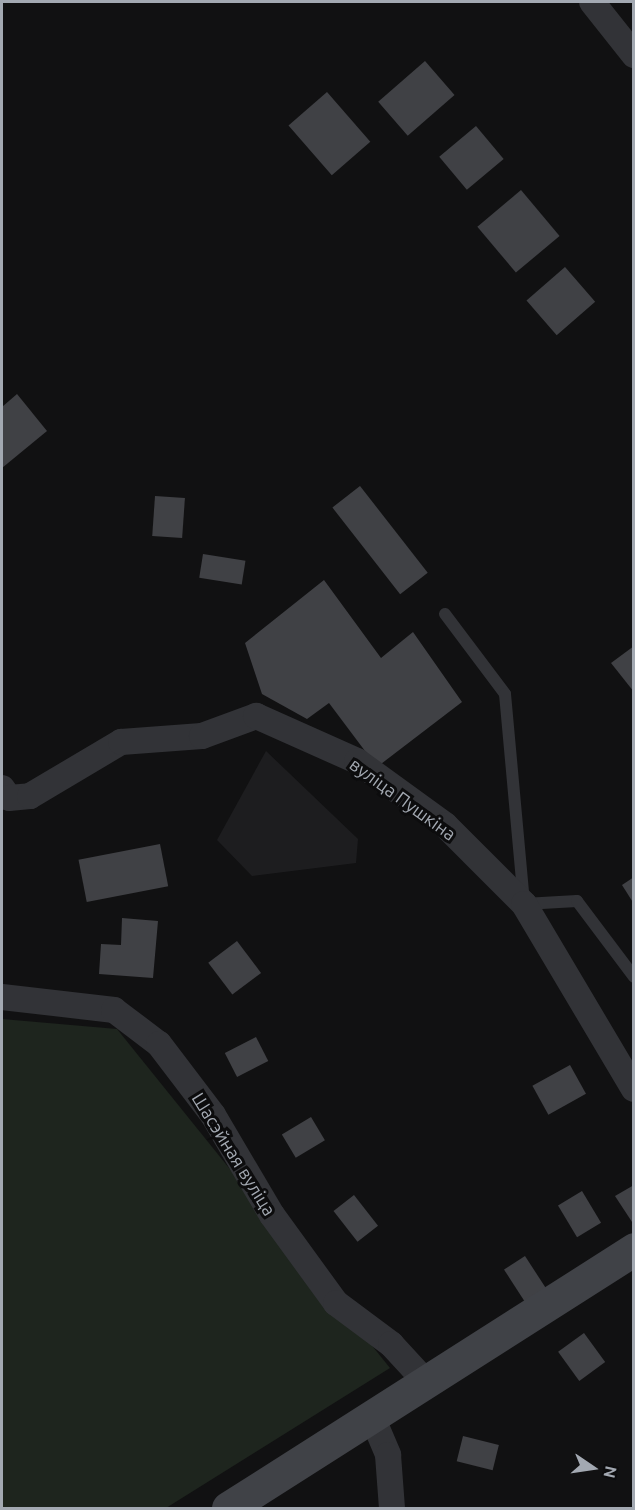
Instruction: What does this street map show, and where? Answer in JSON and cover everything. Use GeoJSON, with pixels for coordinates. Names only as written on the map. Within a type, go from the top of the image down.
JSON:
{"type":"FeatureCollection","features":[{"type":"Feature","properties":{"kind":"main road"},"geometry":{"type":"LineString","coordinates":[[228,1509],[373,1419],[633,1248]]}},
{"type":"Feature","properties":{"kind":"street"},"geometry":{"type":"LineString","coordinates":[[592,2],[633,55]]}},
{"type":"Feature","properties":{"kind":"street","name":"вуліца Пушкіна"},"geometry":{"type":"LineString","coordinates":[[2,788],[9,798],[30,796],[121,742],[202,736],[256,716],[357,761],[445,825],[524,904],[633,1089]]}},
{"type":"Feature","properties":{"kind":"street","name":"Шасэйная вуліца"},"geometry":{"type":"LineString","coordinates":[[2,997],[114,1010],[159,1044],[213,1115],[272,1215],[336,1303],[391,1344],[427,1383]]}},
{"type":"Feature","properties":{"kind":"street"},"geometry":{"type":"LineString","coordinates":[[373,1419],[388,1455],[392,1509]]}},
{"type":"Feature","properties":{"kind":"lane"},"geometry":{"type":"LineString","coordinates":[[445,614],[505,694],[524,904],[577,901],[633,977]]}},
{"type":"Feature","properties":{"kind":"shaded area"},"geometry":{"type":"Polygon","coordinates":[[[266,751],[358,839],[356,863],[252,876],[217,840],[266,751]]]}},
{"type":"Feature","properties":{"kind":"shaded area"},"geometry":{"type":"Polygon","coordinates":[[[2,1019],[117,1029],[390,1368],[166,1508],[2,1508],[2,1019]]]}},
{"type":"Feature","properties":{"kind":"building"},"geometry":{"type":"Polygon","coordinates":[[[425,61],[455,95],[408,136],[378,102],[425,61]]]}},
{"type":"Feature","properties":{"kind":"building"},"geometry":{"type":"Polygon","coordinates":[[[327,92],[370,142],[332,175],[289,125],[327,92]]]}},
{"type":"Feature","properties":{"kind":"building"},"geometry":{"type":"Polygon","coordinates":[[[476,126],[504,159],[467,190],[439,157],[476,126]]]}},
{"type":"Feature","properties":{"kind":"building"},"geometry":{"type":"Polygon","coordinates":[[[521,190],[560,236],[516,273],[477,227],[521,190]]]}},
{"type":"Feature","properties":{"kind":"building"},"geometry":{"type":"Polygon","coordinates":[[[565,267],[595,302],[557,335],[527,300],[565,267]]]}},
{"type":"Feature","properties":{"kind":"building"},"geometry":{"type":"Polygon","coordinates":[[[17,394],[47,431],[2,468],[2,407],[17,394]]]}},
{"type":"Feature","properties":{"kind":"building"},"geometry":{"type":"Polygon","coordinates":[[[360,486],[428,573],[400,594],[332,508],[360,486]]]}},
{"type":"Feature","properties":{"kind":"building"},"geometry":{"type":"Polygon","coordinates":[[[155,496],[185,498],[182,538],[152,536],[155,496]]]}},
{"type":"Feature","properties":{"kind":"building"},"geometry":{"type":"Polygon","coordinates":[[[203,554],[245,561],[242,584],[199,578],[203,554]]]}},
{"type":"Feature","properties":{"kind":"building"},"geometry":{"type":"Polygon","coordinates":[[[324,580],[381,658],[413,632],[462,702],[377,767],[329,703],[307,719],[262,694],[245,643],[324,580]]]}},
{"type":"Feature","properties":{"kind":"building"},"geometry":{"type":"Polygon","coordinates":[[[634,646],[634,692],[611,663],[634,646]]]}},
{"type":"Feature","properties":{"kind":"building"},"geometry":{"type":"Polygon","coordinates":[[[160,844],[168,886],[87,902],[79,860],[160,844]]]}},
{"type":"Feature","properties":{"kind":"building"},"geometry":{"type":"Polygon","coordinates":[[[634,877],[634,904],[622,885],[634,877]]]}},
{"type":"Feature","properties":{"kind":"building"},"geometry":{"type":"Polygon","coordinates":[[[122,918],[158,921],[153,978],[99,974],[101,944],[121,945],[122,918]]]}},
{"type":"Feature","properties":{"kind":"building"},"geometry":{"type":"Polygon","coordinates":[[[237,941],[261,973],[232,995],[208,963],[237,941]]]}},
{"type":"Feature","properties":{"kind":"building"},"geometry":{"type":"Polygon","coordinates":[[[256,1037],[268,1061],[237,1077],[225,1053],[256,1037]]]}},
{"type":"Feature","properties":{"kind":"building"},"geometry":{"type":"Polygon","coordinates":[[[570,1065],[586,1094],[548,1115],[532,1086],[570,1065]]]}},
{"type":"Feature","properties":{"kind":"building"},"geometry":{"type":"Polygon","coordinates":[[[311,1117],[325,1140],[296,1158],[282,1135],[311,1117]]]}},
{"type":"Feature","properties":{"kind":"building"},"geometry":{"type":"Polygon","coordinates":[[[634,1185],[634,1225],[615,1196],[634,1185]]]}},
{"type":"Feature","properties":{"kind":"building"},"geometry":{"type":"Polygon","coordinates":[[[582,1191],[601,1223],[577,1237],[558,1205],[582,1191]]]}},
{"type":"Feature","properties":{"kind":"building"},"geometry":{"type":"Polygon","coordinates":[[[354,1195],[378,1226],[358,1242],[334,1211],[354,1195]]]}},
{"type":"Feature","properties":{"kind":"building"},"geometry":{"type":"Polygon","coordinates":[[[525,1256],[547,1290],[526,1303],[504,1270],[525,1256]]]}},
{"type":"Feature","properties":{"kind":"building"},"geometry":{"type":"Polygon","coordinates":[[[584,1333],[605,1362],[579,1381],[558,1352],[584,1333]]]}},
{"type":"Feature","properties":{"kind":"building"},"geometry":{"type":"Polygon","coordinates":[[[463,1436],[499,1445],[493,1470],[457,1461],[463,1436]]]}}]}
